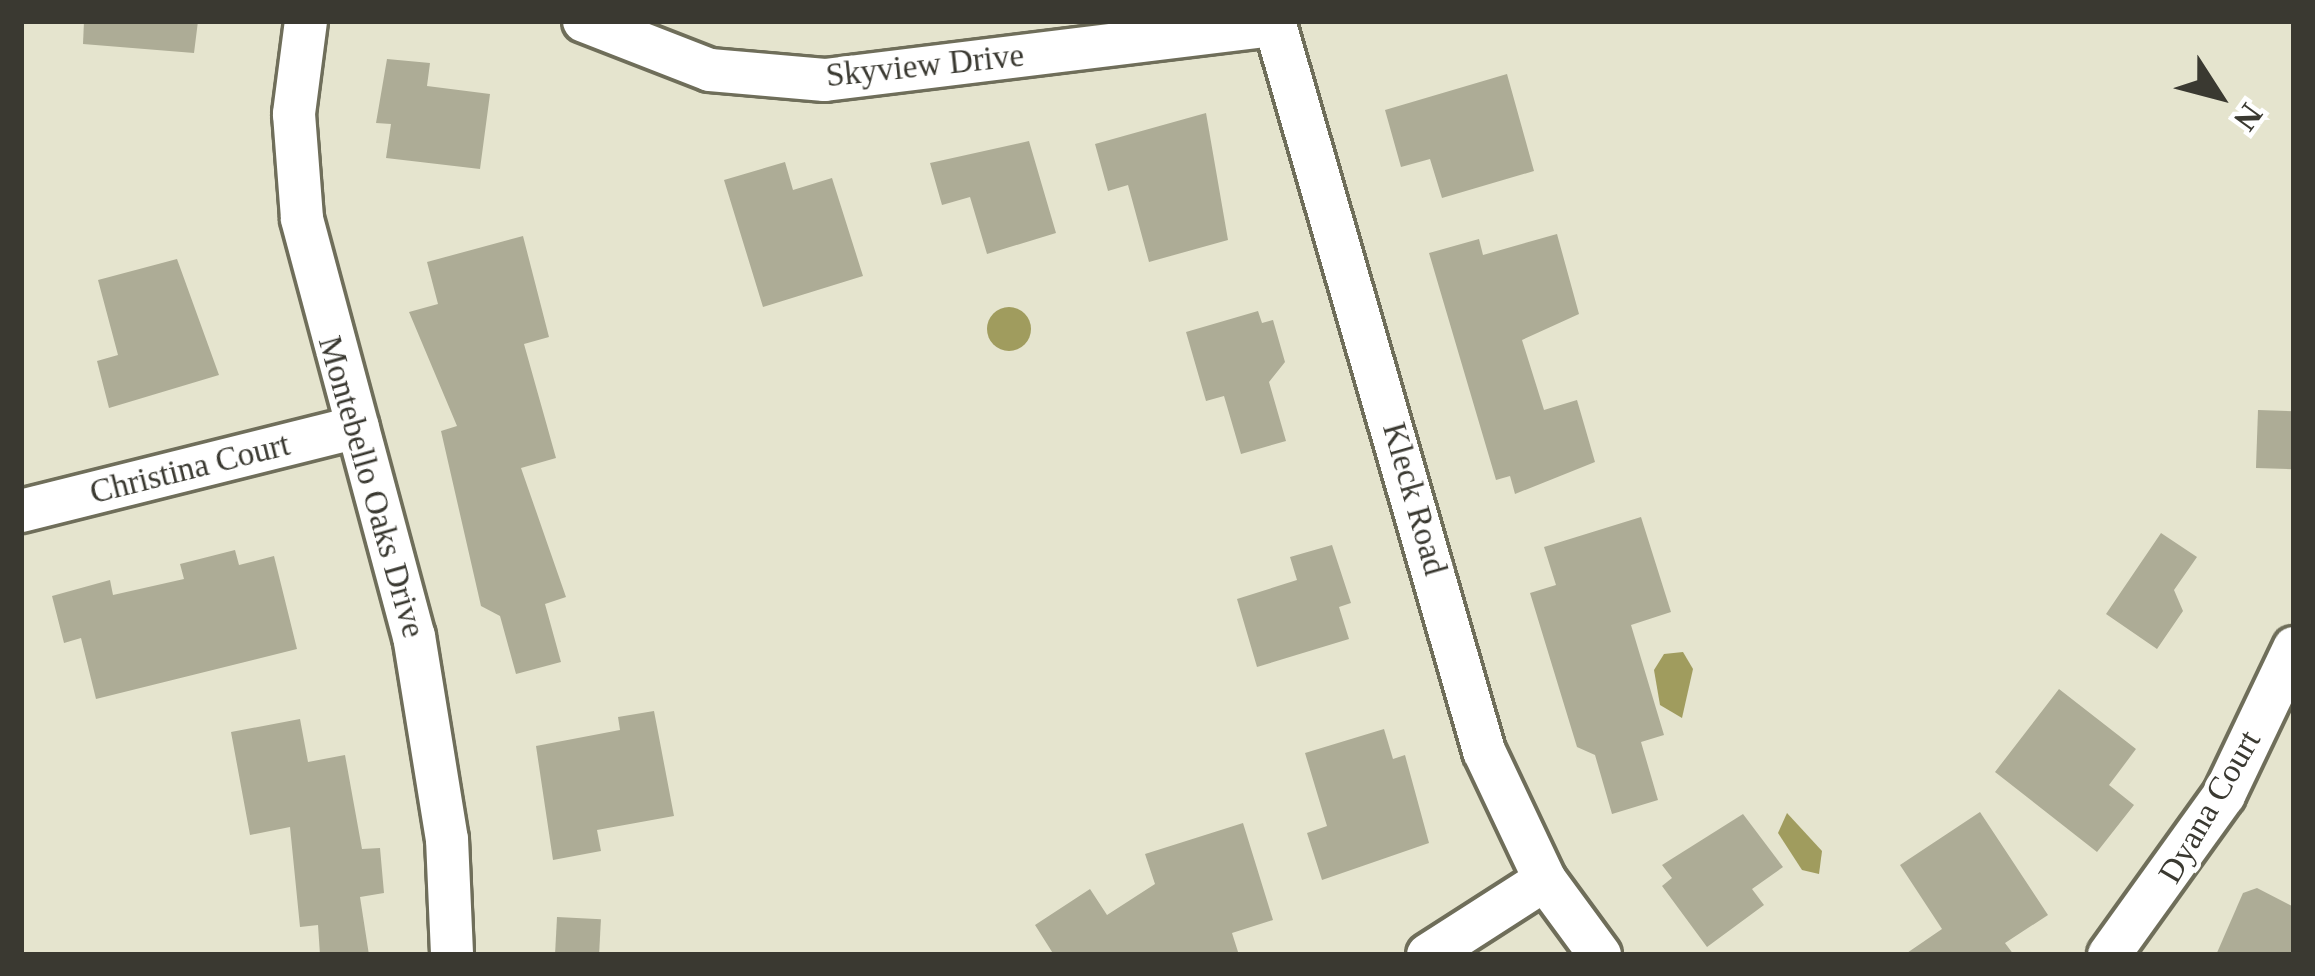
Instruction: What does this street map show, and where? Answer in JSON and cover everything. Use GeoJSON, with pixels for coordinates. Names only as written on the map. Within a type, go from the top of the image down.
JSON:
{"type":"FeatureCollection","features":[{"type":"Feature","properties":{"kind":"street","name":"Montebello Oaks Drive"},"geometry":{"type":"LineString","coordinates":[[305,21],[294,114],[302,219],[414,636],[447,839],[452,955]]}},
{"type":"Feature","properties":{"kind":"street","name":"Skyview Drive"},"geometry":{"type":"LineString","coordinates":[[584,21],[710,70],[825,80],[1274,23]]}},
{"type":"Feature","properties":{"kind":"street","name":"Kleck Road"},"geometry":{"type":"LineString","coordinates":[[1274,23],[1484,751],[1545,880],[1600,955]]}},
{"type":"Feature","properties":{"kind":"street","name":"Christina Court"},"geometry":{"type":"LineString","coordinates":[[21,511],[358,427]]}},
{"type":"Feature","properties":{"kind":"street","name":"Dyana Court"},"geometry":{"type":"LineString","coordinates":[[2109,955],[2224,795],[2294,648]]}},
{"type":"Feature","properties":{"kind":"street"},"geometry":{"type":"LineString","coordinates":[[1428,955],[1545,880]]}},
{"type":"Feature","properties":{"kind":"shaded area"},"geometry":{"type":"Polygon","coordinates":[[[1009,307],[1024,314],[1031,329],[1024,344],[1009,351],[994,344],[987,329],[994,314],[1009,307]]]}},
{"type":"Feature","properties":{"kind":"shaded area"},"geometry":{"type":"Polygon","coordinates":[[[1683,652],[1693,669],[1682,718],[1660,705],[1654,670],[1664,654],[1683,652]]]}},
{"type":"Feature","properties":{"kind":"shaded area"},"geometry":{"type":"Polygon","coordinates":[[[1787,813],[1822,851],[1819,874],[1802,870],[1778,833],[1787,813]]]}},
{"type":"Feature","properties":{"kind":"building"},"geometry":{"type":"Polygon","coordinates":[[[84,21],[198,21],[194,53],[83,44],[84,21]]]}},
{"type":"Feature","properties":{"kind":"building"},"geometry":{"type":"Polygon","coordinates":[[[387,59],[430,63],[427,86],[490,94],[480,169],[386,158],[391,124],[376,123],[387,59]]]}},
{"type":"Feature","properties":{"kind":"building"},"geometry":{"type":"Polygon","coordinates":[[[1507,74],[1534,171],[1442,198],[1430,159],[1401,167],[1385,110],[1507,74]]]}},
{"type":"Feature","properties":{"kind":"building"},"geometry":{"type":"Polygon","coordinates":[[[1206,113],[1228,240],[1149,262],[1128,185],[1108,191],[1095,144],[1206,113]]]}},
{"type":"Feature","properties":{"kind":"building"},"geometry":{"type":"Polygon","coordinates":[[[1029,141],[1056,233],[987,254],[970,197],[942,205],[930,163],[1029,141]]]}},
{"type":"Feature","properties":{"kind":"building"},"geometry":{"type":"Polygon","coordinates":[[[785,162],[793,190],[832,178],[863,276],[763,307],[724,180],[785,162]]]}},
{"type":"Feature","properties":{"kind":"building"},"geometry":{"type":"Polygon","coordinates":[[[1557,234],[1579,314],[1522,340],[1544,410],[1577,400],[1595,462],[1515,494],[1510,476],[1496,480],[1429,253],[1479,239],[1483,255],[1557,234]]]}},
{"type":"Feature","properties":{"kind":"building"},"geometry":{"type":"Polygon","coordinates":[[[523,236],[549,337],[524,344],[556,458],[521,468],[566,597],[545,604],[561,662],[516,674],[500,616],[481,606],[441,431],[457,426],[409,312],[438,304],[427,262],[523,236]]]}},
{"type":"Feature","properties":{"kind":"building"},"geometry":{"type":"Polygon","coordinates":[[[177,259],[219,375],[109,408],[97,361],[118,355],[98,280],[177,259]]]}},
{"type":"Feature","properties":{"kind":"building"},"geometry":{"type":"Polygon","coordinates":[[[1258,311],[1262,323],[1273,320],[1285,362],[1269,382],[1286,441],[1241,454],[1224,396],[1206,401],[1186,332],[1258,311]]]}},
{"type":"Feature","properties":{"kind":"building"},"geometry":{"type":"Polygon","coordinates":[[[2258,410],[2294,411],[2292,469],[2256,468],[2258,410]]]}},
{"type":"Feature","properties":{"kind":"building"},"geometry":{"type":"Polygon","coordinates":[[[1641,517],[1671,612],[1631,625],[1664,735],[1641,742],[1658,800],[1612,814],[1595,755],[1577,747],[1530,593],[1556,585],[1544,547],[1641,517]]]}},
{"type":"Feature","properties":{"kind":"building"},"geometry":{"type":"Polygon","coordinates":[[[2161,533],[2197,557],[2174,590],[2183,611],[2157,649],[2106,614],[2161,533]]]}},
{"type":"Feature","properties":{"kind":"building"},"geometry":{"type":"Polygon","coordinates":[[[1332,545],[1351,603],[1339,607],[1349,639],[1257,667],[1237,599],[1297,580],[1290,557],[1332,545]]]}},
{"type":"Feature","properties":{"kind":"building"},"geometry":{"type":"Polygon","coordinates":[[[235,550],[239,565],[274,556],[297,649],[96,699],[81,638],[64,643],[52,596],[110,580],[113,595],[184,579],[180,564],[235,550]]]}},
{"type":"Feature","properties":{"kind":"building"},"geometry":{"type":"Polygon","coordinates":[[[2059,689],[2136,749],[2109,785],[2134,805],[2097,852],[1995,772],[2059,689]]]}},
{"type":"Feature","properties":{"kind":"building"},"geometry":{"type":"Polygon","coordinates":[[[654,711],[674,816],[597,830],[601,851],[553,860],[536,746],[620,730],[618,717],[654,711]]]}},
{"type":"Feature","properties":{"kind":"building"},"geometry":{"type":"Polygon","coordinates":[[[300,719],[308,762],[345,755],[362,849],[380,848],[384,893],[360,897],[369,955],[320,955],[318,925],[300,927],[290,827],[250,835],[231,732],[300,719]]]}},
{"type":"Feature","properties":{"kind":"building"},"geometry":{"type":"Polygon","coordinates":[[[1384,729],[1393,759],[1405,755],[1429,843],[1322,880],[1307,833],[1327,826],[1305,753],[1384,729]]]}},
{"type":"Feature","properties":{"kind":"building"},"geometry":{"type":"Polygon","coordinates":[[[1980,812],[2048,915],[2005,943],[2014,955],[1904,955],[1942,929],[1900,865],[1980,812]]]}},
{"type":"Feature","properties":{"kind":"building"},"geometry":{"type":"Polygon","coordinates":[[[1743,814],[1783,867],[1752,889],[1764,905],[1707,947],[1662,886],[1672,878],[1662,865],[1743,814]]]}},
{"type":"Feature","properties":{"kind":"building"},"geometry":{"type":"Polygon","coordinates":[[[1243,823],[1273,920],[1232,933],[1239,955],[1054,955],[1035,925],[1090,889],[1107,915],[1155,884],[1145,854],[1243,823]]]}},
{"type":"Feature","properties":{"kind":"building"},"geometry":{"type":"Polygon","coordinates":[[[2257,888],[2294,907],[2294,955],[2216,955],[2243,893],[2257,888]]]}},
{"type":"Feature","properties":{"kind":"building"},"geometry":{"type":"Polygon","coordinates":[[[557,917],[601,919],[599,955],[555,955],[557,917]]]}}]}
